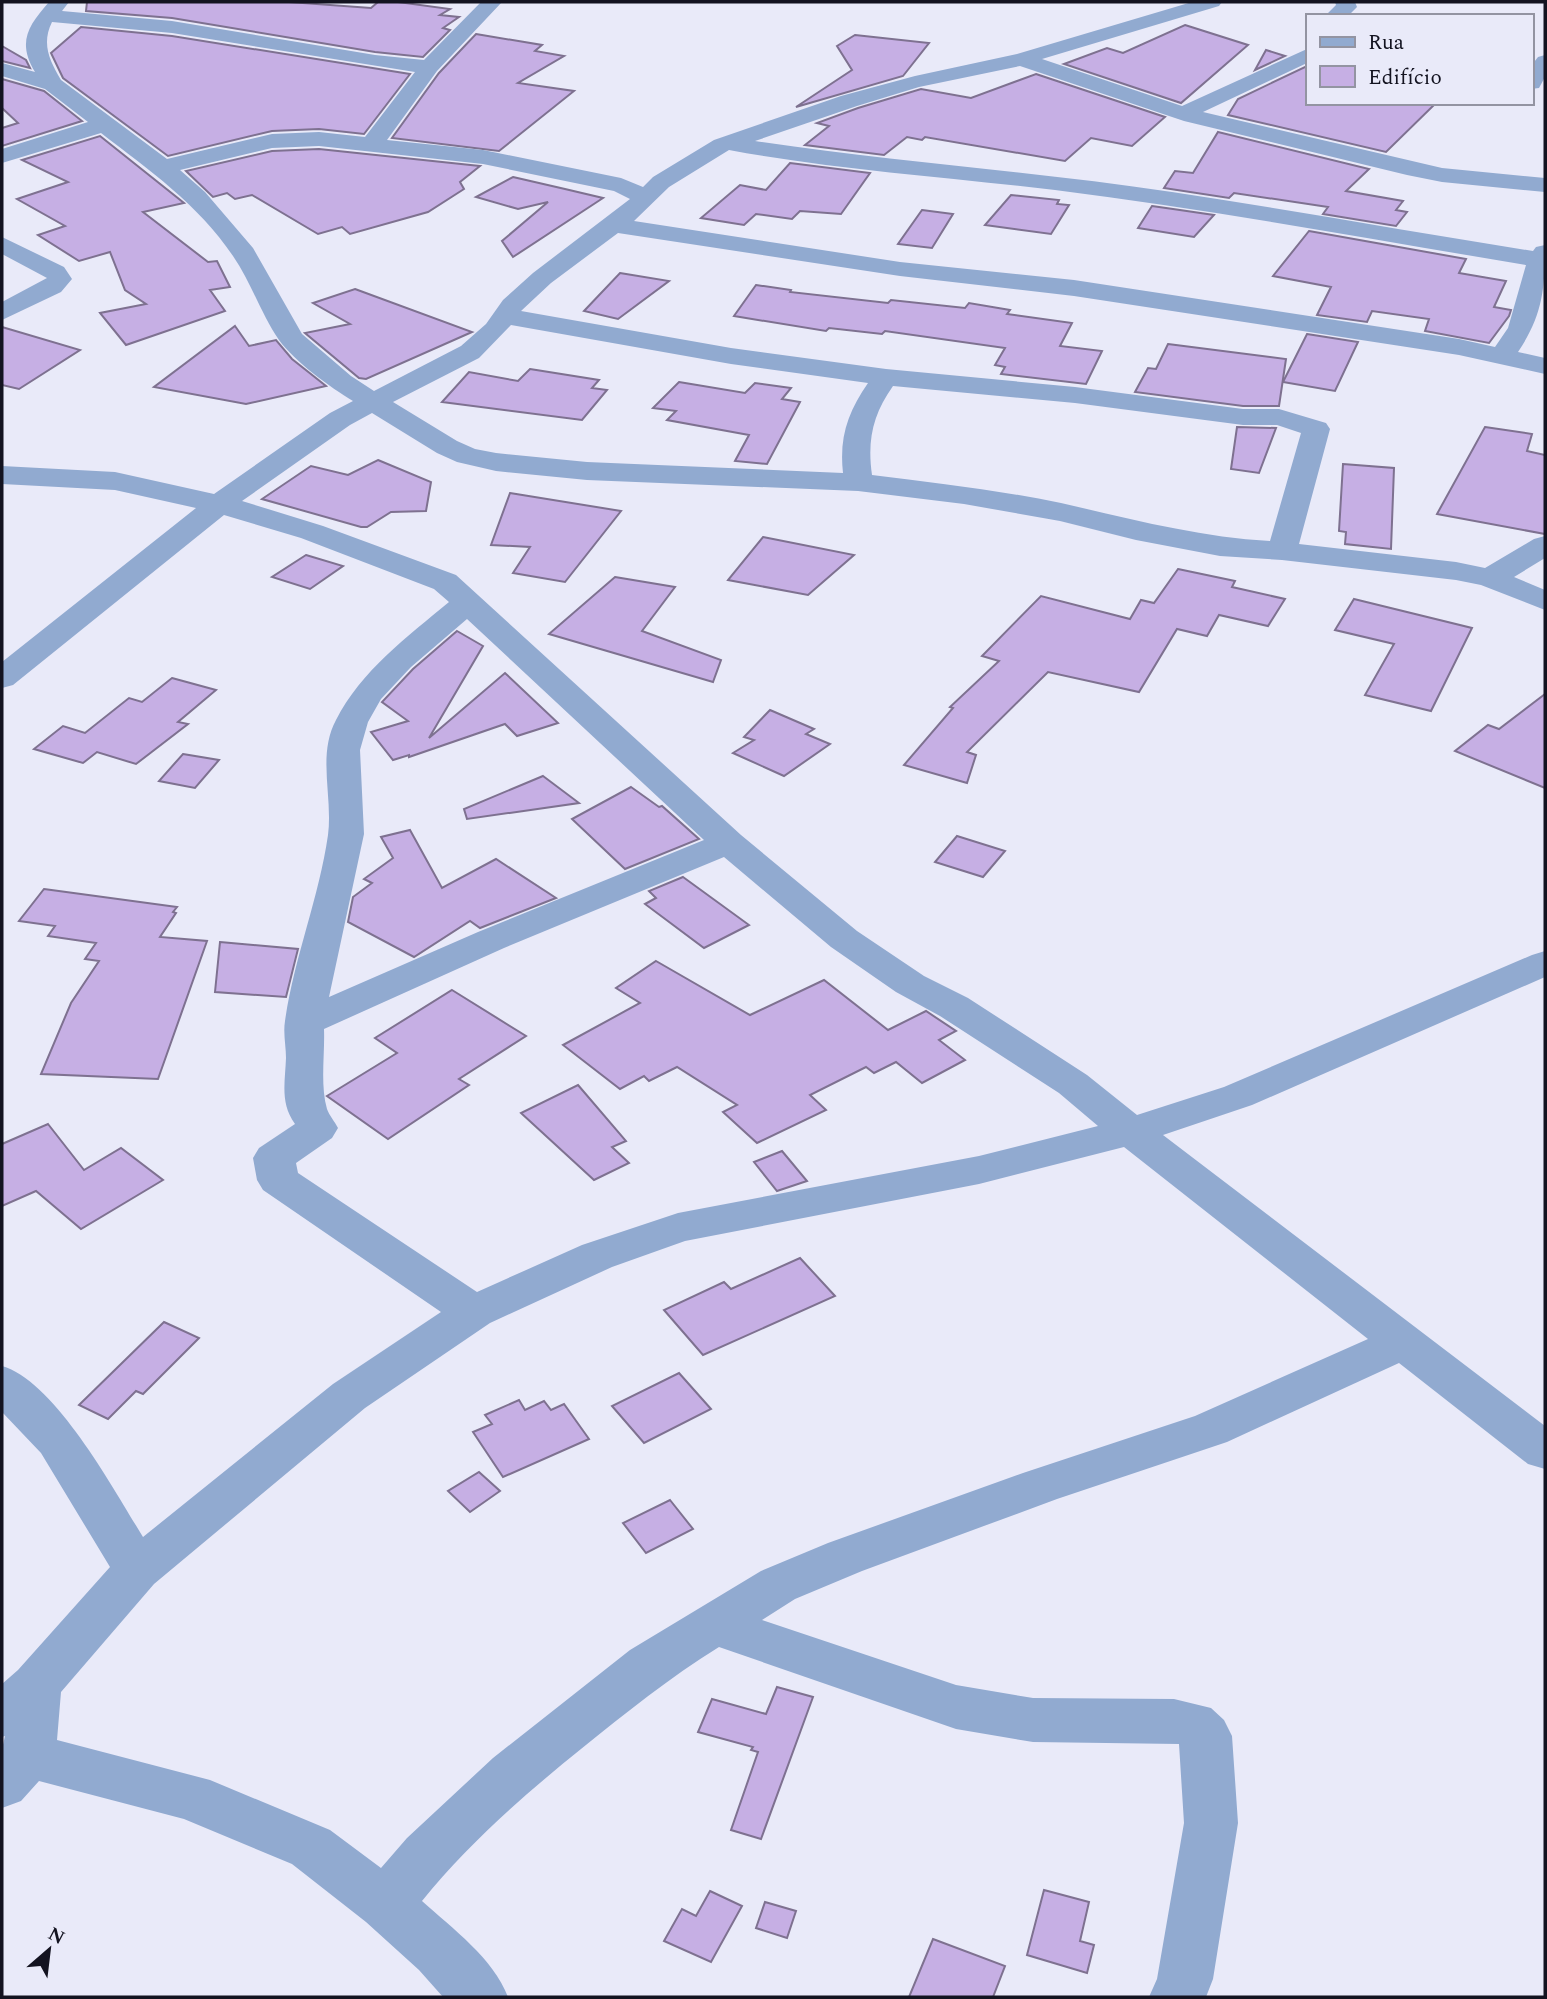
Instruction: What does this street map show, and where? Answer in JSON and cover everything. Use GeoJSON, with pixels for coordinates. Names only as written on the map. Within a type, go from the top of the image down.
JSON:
{"type":"FeatureCollection","features":[{"type":"Feature","properties":{"kind":"street"},"geometry":{"type":"LineString","coordinates":[[372,143],[398,113],[429,67],[492,2]]}},
{"type":"Feature","properties":{"kind":"street"},"geometry":{"type":"LineString","coordinates":[[2,678],[219,504],[340,419],[470,352],[542,278],[626,216],[653,190],[726,144],[849,101],[915,82],[1021,59],[1212,2]]}},
{"type":"Feature","properties":{"kind":"street"},"geometry":{"type":"LineString","coordinates":[[54,84],[35,47],[41,23],[53,9],[375,61],[429,67]]}},
{"type":"Feature","properties":{"kind":"street"},"geometry":{"type":"LineString","coordinates":[[2,57],[35,47]]}},
{"type":"Feature","properties":{"kind":"street"},"geometry":{"type":"LineString","coordinates":[[1184,113],[1306,55]]}},
{"type":"Feature","properties":{"kind":"street"},"geometry":{"type":"LineString","coordinates":[[1021,59],[1184,113],[1406,168],[1545,185]]}},
{"type":"Feature","properties":{"kind":"street"},"geometry":{"type":"LineString","coordinates":[[1533,80],[1545,61]]}},
{"type":"Feature","properties":{"kind":"street"},"geometry":{"type":"LineString","coordinates":[[2,69],[54,84],[163,167],[197,197],[244,253],[291,338],[341,382],[370,402],[467,456],[496,462],[623,473],[858,482],[1017,503],[1209,545],[1415,565],[1490,578],[1545,601]]}},
{"type":"Feature","properties":{"kind":"street"},"geometry":{"type":"LineString","coordinates":[[2,156],[106,124]]}},
{"type":"Feature","properties":{"kind":"street"},"geometry":{"type":"LineString","coordinates":[[163,167],[295,138],[372,143],[483,157],[621,186],[653,190]]}},
{"type":"Feature","properties":{"kind":"street"},"geometry":{"type":"LineString","coordinates":[[726,144],[870,165],[1052,183],[1172,199],[1543,256],[1521,328],[1502,356]]}},
{"type":"Feature","properties":{"kind":"street"},"geometry":{"type":"LineString","coordinates":[[612,225],[900,269],[1074,288],[1459,347],[1545,366]]}},
{"type":"Feature","properties":{"kind":"street"},"geometry":{"type":"LineString","coordinates":[[2,244],[55,272],[60,279],[52,287],[2,312]]}},
{"type":"Feature","properties":{"kind":"street"},"geometry":{"type":"LineString","coordinates":[[505,316],[731,356],[886,377],[1075,396],[1243,417],[1279,417],[1316,429],[1282,551]]}},
{"type":"Feature","properties":{"kind":"street"},"geometry":{"type":"LineString","coordinates":[[858,482],[854,453],[857,425],[886,377]]}},
{"type":"Feature","properties":{"kind":"street"},"geometry":{"type":"LineString","coordinates":[[2,475],[116,481],[219,504],[312,532],[445,582],[728,843],[845,939],[910,984],[954,1007],[1073,1084],[1545,1451]]}},
{"type":"Feature","properties":{"kind":"street"},"geometry":{"type":"LineString","coordinates":[[1490,578],[1545,545]]}},
{"type":"Feature","properties":{"kind":"street"},"geometry":{"type":"LineString","coordinates":[[466,604],[400,660],[368,694],[351,722],[343,750],[346,834],[331,913],[304,1023],[306,1059],[303,1083],[307,1112],[318,1128],[274,1158],[278,1180],[474,1312]]}},
{"type":"Feature","properties":{"kind":"street"},"geometry":{"type":"LineString","coordinates":[[304,1023],[491,940],[728,843]]}},
{"type":"Feature","properties":{"kind":"street"},"geometry":{"type":"LineString","coordinates":[[480,1997],[439,1952],[386,1904],[311,1847],[203,1802],[17,1735],[136,1570],[349,1396],[474,1312],[597,1256],[678,1228],[755,1211],[979,1170],[1131,1131],[1238,1096],[1545,963]]}},
{"type":"Feature","properties":{"kind":"street"},"geometry":{"type":"LineString","coordinates":[[386,1904],[426,1855],[512,1774],[648,1665],[778,1585],[845,1557],[1040,1486],[1211,1429],[1402,1342]]}},
{"type":"Feature","properties":{"kind":"street"},"geometry":{"type":"LineString","coordinates":[[2,1384],[58,1440],[136,1570]]}},
{"type":"Feature","properties":{"kind":"street"},"geometry":{"type":"LineString","coordinates":[[712,1624],[956,1707],[1033,1720],[1174,1721],[1193,1724],[1206,1736],[1211,1823],[1185,1979],[1178,1997]]}},
{"type":"Feature","properties":{"kind":"building"},"geometry":{"type":"Polygon","coordinates":[[[87,2],[289,2],[371,8],[378,2],[398,2],[450,9],[440,15],[459,17],[443,28],[450,30],[423,57],[375,52],[172,18],[86,11],[87,2]]]}},
{"type":"Feature","properties":{"kind":"building"},"geometry":{"type":"Polygon","coordinates":[[[1185,25],[1248,45],[1181,103],[1064,64],[1107,48],[1123,53],[1185,25]]]}},
{"type":"Feature","properties":{"kind":"building"},"geometry":{"type":"Polygon","coordinates":[[[81,27],[172,36],[410,74],[364,134],[319,129],[272,131],[168,156],[63,78],[51,53],[81,27]]]}},
{"type":"Feature","properties":{"kind":"building"},"geometry":{"type":"Polygon","coordinates":[[[476,34],[542,45],[535,51],[564,56],[518,83],[574,91],[499,151],[392,138],[439,73],[476,34]]]}},
{"type":"Feature","properties":{"kind":"building"},"geometry":{"type":"Polygon","coordinates":[[[855,35],[929,43],[903,76],[796,107],[852,70],[837,46],[855,35]]]}},
{"type":"Feature","properties":{"kind":"building"},"geometry":{"type":"Polygon","coordinates":[[[2,46],[26,60],[30,68],[2,61],[2,46]]]}},
{"type":"Feature","properties":{"kind":"building"},"geometry":{"type":"Polygon","coordinates":[[[1266,50],[1285,56],[1255,70],[1266,50]]]}},
{"type":"Feature","properties":{"kind":"building"},"geometry":{"type":"Polygon","coordinates":[[[1306,66],[1306,105],[1434,105],[1386,152],[1228,115],[1238,99],[1306,66]]]}},
{"type":"Feature","properties":{"kind":"building"},"geometry":{"type":"Polygon","coordinates":[[[1036,74],[1165,117],[1132,146],[1091,138],[1065,161],[925,137],[922,140],[907,137],[884,155],[805,145],[829,126],[817,123],[858,108],[921,89],[971,98],[1036,74]]]}},
{"type":"Feature","properties":{"kind":"building"},"geometry":{"type":"Polygon","coordinates":[[[2,79],[44,91],[82,121],[2,146],[2,128],[18,123],[2,108],[2,79]]]}},
{"type":"Feature","properties":{"kind":"building"},"geometry":{"type":"Polygon","coordinates":[[[1218,132],[1369,169],[1346,191],[1403,201],[1396,210],[1407,212],[1396,226],[1323,214],[1328,207],[1234,193],[1229,198],[1164,188],[1175,171],[1193,173],[1218,132]]]}},
{"type":"Feature","properties":{"kind":"building"},"geometry":{"type":"Polygon","coordinates":[[[100,136],[184,203],[143,212],[208,262],[217,261],[230,287],[210,290],[225,311],[126,345],[100,313],[146,304],[125,290],[110,252],[79,261],[38,235],[65,226],[17,199],[68,182],[22,160],[100,136]]]}},
{"type":"Feature","properties":{"kind":"building"},"geometry":{"type":"Polygon","coordinates":[[[319,149],[480,166],[460,182],[464,189],[428,212],[350,234],[342,227],[318,234],[252,195],[235,199],[227,193],[213,197],[186,171],[272,151],[319,149]]]}},
{"type":"Feature","properties":{"kind":"building"},"geometry":{"type":"Polygon","coordinates":[[[790,163],[870,173],[841,214],[800,211],[792,219],[756,214],[744,225],[701,218],[740,185],[766,190],[790,163]]]}},
{"type":"Feature","properties":{"kind":"building"},"geometry":{"type":"Polygon","coordinates":[[[513,177],[603,198],[513,257],[502,241],[548,202],[518,209],[476,197],[513,177]]]}},
{"type":"Feature","properties":{"kind":"building"},"geometry":{"type":"Polygon","coordinates":[[[1011,195],[1059,200],[1057,204],[1069,205],[1051,234],[985,225],[1011,195]]]}},
{"type":"Feature","properties":{"kind":"building"},"geometry":{"type":"Polygon","coordinates":[[[1152,206],[1214,215],[1194,237],[1138,228],[1152,206]]]}},
{"type":"Feature","properties":{"kind":"building"},"geometry":{"type":"Polygon","coordinates":[[[922,210],[953,214],[932,248],[898,244],[922,210]]]}},
{"type":"Feature","properties":{"kind":"building"},"geometry":{"type":"Polygon","coordinates":[[[1309,231],[1466,259],[1459,273],[1506,281],[1494,307],[1511,310],[1509,316],[1489,343],[1425,331],[1429,319],[1372,311],[1367,322],[1317,315],[1331,287],[1273,276],[1309,231]]]}},
{"type":"Feature","properties":{"kind":"building"},"geometry":{"type":"Polygon","coordinates":[[[620,273],[669,281],[618,319],[584,311],[620,273]]]}},
{"type":"Feature","properties":{"kind":"building"},"geometry":{"type":"Polygon","coordinates":[[[756,285],[791,290],[790,292],[888,303],[891,300],[965,308],[969,303],[1010,310],[1007,314],[1072,323],[1060,346],[1102,351],[1086,384],[1001,374],[1005,367],[995,365],[1005,348],[885,331],[882,334],[829,328],[826,331],[734,316],[756,285]]]}},
{"type":"Feature","properties":{"kind":"building"},"geometry":{"type":"Polygon","coordinates":[[[355,289],[472,332],[366,379],[359,378],[305,333],[350,324],[313,303],[355,289]]]}},
{"type":"Feature","properties":{"kind":"building"},"geometry":{"type":"Polygon","coordinates":[[[235,326],[249,346],[276,340],[292,359],[326,386],[246,404],[154,387],[235,326]]]}},
{"type":"Feature","properties":{"kind":"building"},"geometry":{"type":"Polygon","coordinates":[[[2,327],[80,350],[19,389],[2,385],[2,327]]]}},
{"type":"Feature","properties":{"kind":"building"},"geometry":{"type":"Polygon","coordinates":[[[1307,334],[1358,342],[1335,391],[1283,382],[1307,334]]]}},
{"type":"Feature","properties":{"kind":"building"},"geometry":{"type":"Polygon","coordinates":[[[1168,344],[1286,359],[1279,406],[1243,406],[1135,392],[1148,368],[1156,369],[1168,344]]]}},
{"type":"Feature","properties":{"kind":"building"},"geometry":{"type":"Polygon","coordinates":[[[530,369],[599,380],[592,388],[607,390],[582,420],[442,402],[469,372],[518,381],[530,369]]]}},
{"type":"Feature","properties":{"kind":"building"},"geometry":{"type":"Polygon","coordinates":[[[679,382],[745,393],[755,383],[791,388],[782,399],[800,402],[767,464],[735,461],[749,435],[667,420],[676,411],[653,408],[679,382]]]}},
{"type":"Feature","properties":{"kind":"building"},"geometry":{"type":"Polygon","coordinates":[[[1237,427],[1276,428],[1259,473],[1231,469],[1237,427]]]}},
{"type":"Feature","properties":{"kind":"building"},"geometry":{"type":"Polygon","coordinates":[[[1485,427],[1532,434],[1527,451],[1545,455],[1545,534],[1437,514],[1485,427]]]}},
{"type":"Feature","properties":{"kind":"building"},"geometry":{"type":"Polygon","coordinates":[[[378,460],[431,482],[426,511],[391,512],[367,527],[361,527],[262,499],[311,466],[348,475],[378,460]]]}},
{"type":"Feature","properties":{"kind":"building"},"geometry":{"type":"Polygon","coordinates":[[[1343,464],[1394,468],[1391,549],[1345,544],[1346,532],[1339,531],[1343,464]]]}},
{"type":"Feature","properties":{"kind":"building"},"geometry":{"type":"Polygon","coordinates":[[[510,493],[621,511],[565,582],[513,573],[530,547],[491,545],[510,493]]]}},
{"type":"Feature","properties":{"kind":"building"},"geometry":{"type":"Polygon","coordinates":[[[763,537],[854,555],[808,595],[728,580],[763,537]]]}},
{"type":"Feature","properties":{"kind":"building"},"geometry":{"type":"Polygon","coordinates":[[[306,555],[343,566],[310,589],[272,577],[306,555]]]}},
{"type":"Feature","properties":{"kind":"building"},"geometry":{"type":"Polygon","coordinates":[[[1178,569],[1235,581],[1232,587],[1285,599],[1268,626],[1219,615],[1207,636],[1177,629],[1139,692],[1048,672],[967,752],[976,755],[967,783],[904,765],[953,708],[950,707],[999,661],[982,656],[1041,596],[1130,619],[1141,600],[1154,603],[1178,569]]]}},
{"type":"Feature","properties":{"kind":"building"},"geometry":{"type":"Polygon","coordinates":[[[615,577],[675,587],[642,631],[721,660],[713,682],[549,634],[615,577]]]}},
{"type":"Feature","properties":{"kind":"building"},"geometry":{"type":"Polygon","coordinates":[[[1354,599],[1472,628],[1431,711],[1365,695],[1394,644],[1335,630],[1354,599]]]}},
{"type":"Feature","properties":{"kind":"building"},"geometry":{"type":"Polygon","coordinates":[[[457,631],[483,646],[429,738],[505,673],[558,723],[517,736],[505,724],[393,760],[371,732],[408,721],[382,702],[413,669],[457,631]]]}},
{"type":"Feature","properties":{"kind":"building"},"geometry":{"type":"Polygon","coordinates":[[[172,678],[216,690],[178,722],[188,724],[136,764],[97,752],[83,763],[34,749],[63,726],[85,733],[129,698],[142,702],[172,678]]]}},
{"type":"Feature","properties":{"kind":"building"},"geometry":{"type":"Polygon","coordinates":[[[1545,694],[1545,788],[1455,751],[1488,725],[1499,729],[1545,694]]]}},
{"type":"Feature","properties":{"kind":"building"},"geometry":{"type":"Polygon","coordinates":[[[770,710],[814,729],[806,734],[830,744],[784,776],[733,753],[754,740],[744,737],[770,710]]]}},
{"type":"Feature","properties":{"kind":"building"},"geometry":{"type":"Polygon","coordinates":[[[183,754],[219,760],[195,788],[159,781],[183,754]]]}},
{"type":"Feature","properties":{"kind":"building"},"geometry":{"type":"Polygon","coordinates":[[[543,776],[579,803],[467,819],[464,809],[543,776]]]}},
{"type":"Feature","properties":{"kind":"building"},"geometry":{"type":"Polygon","coordinates":[[[631,787],[659,807],[662,806],[699,839],[625,869],[572,819],[631,787]]]}},
{"type":"Feature","properties":{"kind":"building"},"geometry":{"type":"Polygon","coordinates":[[[410,830],[442,888],[496,859],[556,898],[480,928],[470,921],[414,957],[348,922],[353,897],[372,883],[364,879],[393,858],[381,837],[410,830]]]}},
{"type":"Feature","properties":{"kind":"building"},"geometry":{"type":"Polygon","coordinates":[[[957,836],[1005,851],[983,877],[935,862],[957,836]]]}},
{"type":"Feature","properties":{"kind":"building"},"geometry":{"type":"Polygon","coordinates":[[[683,877],[749,925],[704,948],[645,904],[656,898],[649,891],[683,877]]]}},
{"type":"Feature","properties":{"kind":"building"},"geometry":{"type":"Polygon","coordinates":[[[44,889],[177,907],[160,937],[207,941],[158,1079],[41,1074],[71,1003],[99,961],[85,959],[96,943],[48,936],[55,926],[19,921],[44,889]]]}},
{"type":"Feature","properties":{"kind":"building"},"geometry":{"type":"Polygon","coordinates":[[[220,942],[298,949],[286,997],[215,992],[220,942]]]}},
{"type":"Feature","properties":{"kind":"building"},"geometry":{"type":"Polygon","coordinates":[[[656,961],[750,1015],[824,980],[888,1030],[926,1011],[956,1031],[939,1040],[965,1060],[922,1083],[896,1062],[874,1073],[866,1067],[810,1095],[826,1110],[757,1143],[723,1112],[737,1105],[677,1067],[649,1081],[644,1076],[620,1089],[563,1045],[640,1003],[616,988],[656,961]]]}},
{"type":"Feature","properties":{"kind":"building"},"geometry":{"type":"Polygon","coordinates":[[[452,990],[526,1036],[459,1079],[469,1085],[388,1139],[327,1096],[397,1053],[375,1038],[452,990]]]}},
{"type":"Feature","properties":{"kind":"building"},"geometry":{"type":"Polygon","coordinates":[[[578,1085],[626,1141],[612,1147],[629,1163],[594,1180],[521,1113],[578,1085]]]}},
{"type":"Feature","properties":{"kind":"building"},"geometry":{"type":"Polygon","coordinates":[[[48,1124],[84,1170],[121,1148],[163,1180],[81,1229],[36,1191],[2,1206],[2,1144],[48,1124]]]}},
{"type":"Feature","properties":{"kind":"building"},"geometry":{"type":"Polygon","coordinates":[[[782,1151],[807,1181],[777,1191],[754,1162],[782,1151]]]}},
{"type":"Feature","properties":{"kind":"building"},"geometry":{"type":"Polygon","coordinates":[[[800,1258],[835,1296],[703,1355],[664,1310],[724,1282],[731,1289],[800,1258]]]}},
{"type":"Feature","properties":{"kind":"building"},"geometry":{"type":"Polygon","coordinates":[[[164,1322],[199,1338],[143,1394],[136,1391],[108,1419],[79,1405],[164,1322]]]}},
{"type":"Feature","properties":{"kind":"building"},"geometry":{"type":"Polygon","coordinates":[[[679,1373],[711,1409],[644,1443],[612,1406],[679,1373]]]}},
{"type":"Feature","properties":{"kind":"building"},"geometry":{"type":"Polygon","coordinates":[[[519,1400],[525,1410],[544,1401],[551,1410],[564,1404],[589,1439],[503,1477],[473,1432],[492,1424],[485,1415],[519,1400]]]}},
{"type":"Feature","properties":{"kind":"building"},"geometry":{"type":"Polygon","coordinates":[[[479,1472],[500,1491],[470,1512],[448,1491],[479,1472]]]}},
{"type":"Feature","properties":{"kind":"building"},"geometry":{"type":"Polygon","coordinates":[[[670,1500],[693,1529],[646,1553],[623,1523],[670,1500]]]}},
{"type":"Feature","properties":{"kind":"building"},"geometry":{"type":"Polygon","coordinates":[[[777,1687],[813,1697],[761,1839],[731,1830],[758,1752],[751,1750],[753,1747],[698,1732],[712,1699],[766,1714],[777,1687]]]}},
{"type":"Feature","properties":{"kind":"building"},"geometry":{"type":"Polygon","coordinates":[[[1044,1890],[1089,1902],[1080,1941],[1094,1945],[1087,1973],[1027,1955],[1044,1890]]]}},
{"type":"Feature","properties":{"kind":"building"},"geometry":{"type":"Polygon","coordinates":[[[710,1891],[742,1906],[711,1962],[664,1941],[682,1909],[696,1916],[710,1891]]]}},
{"type":"Feature","properties":{"kind":"building"},"geometry":{"type":"Polygon","coordinates":[[[765,1902],[796,1911],[787,1938],[756,1928],[765,1902]]]}},
{"type":"Feature","properties":{"kind":"building"},"geometry":{"type":"Polygon","coordinates":[[[933,1939],[1005,1966],[993,1997],[909,1997],[933,1939]]]}}]}
